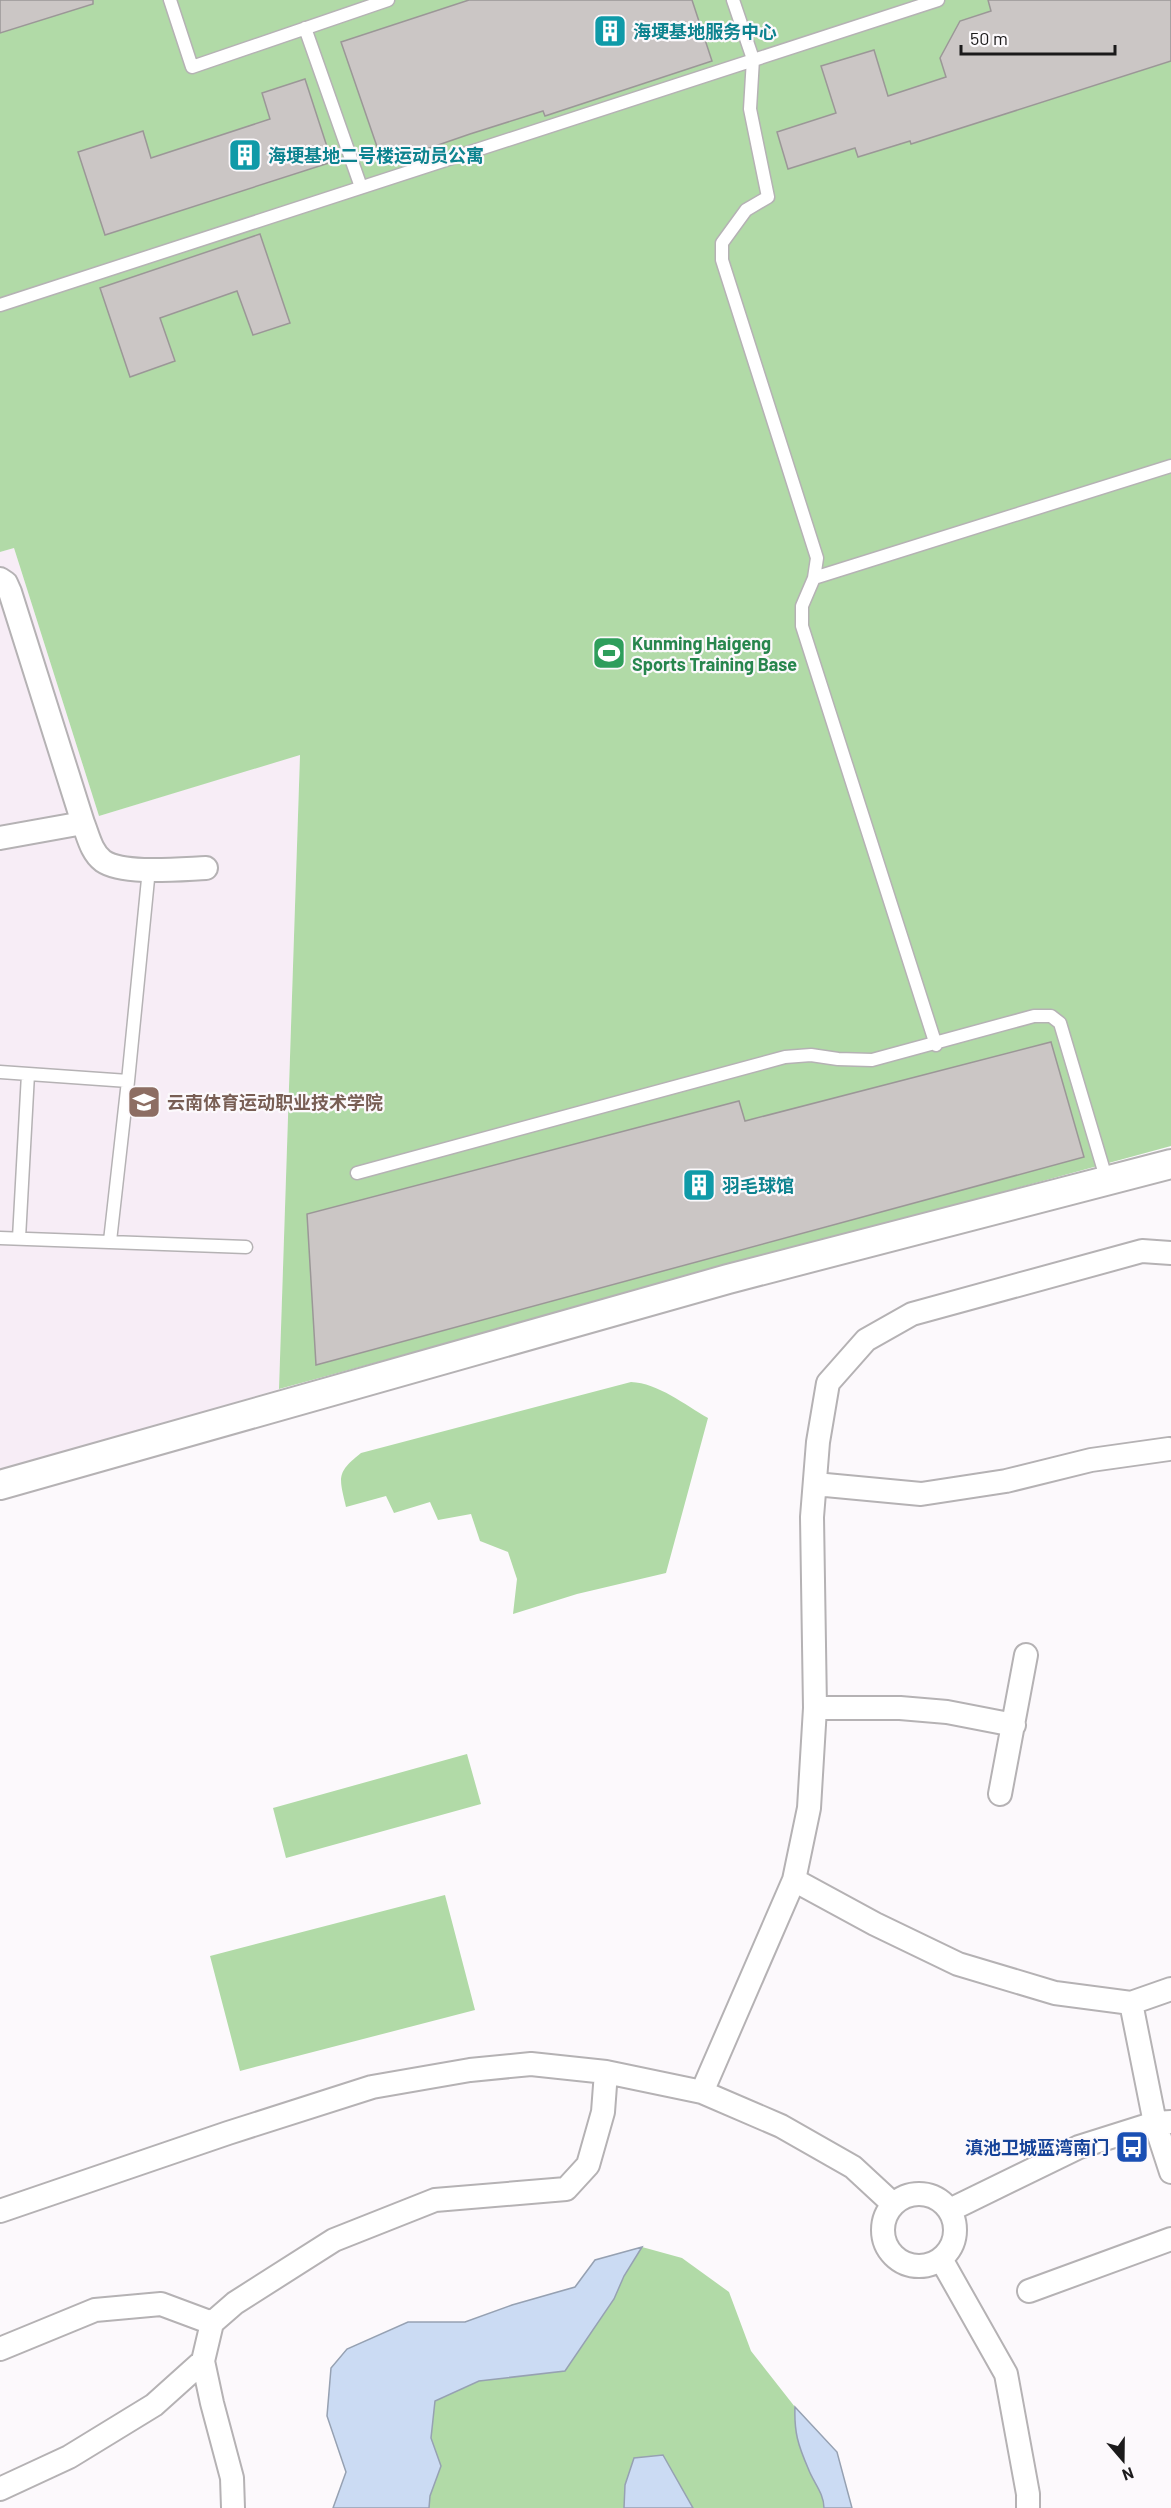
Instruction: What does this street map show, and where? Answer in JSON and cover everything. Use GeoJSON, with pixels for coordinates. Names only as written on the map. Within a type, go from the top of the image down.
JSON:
{"type":"FeatureCollection","features":[{"type":"Feature","properties":{"kind":"street"},"geometry":{"type":"LineString","coordinates":[[0,579],[6,583],[10,592],[83,823],[95,853],[104,862],[124,868],[206,868]]}},
{"type":"Feature","properties":{"kind":"street"},"geometry":{"type":"LineString","coordinates":[[0,838],[83,823]]}},
{"type":"Feature","properties":{"kind":"street"},"geometry":{"type":"LineString","coordinates":[[0,1485],[728,1279],[1171,1164]]}},
{"type":"Feature","properties":{"kind":"street"},"geometry":{"type":"LineString","coordinates":[[702,2092],[794,1880],[809,1808],[815,1708],[812,1517],[818,1442],[828,1383],[866,1340],[912,1314],[1142,1251],[1171,1253]]}},
{"type":"Feature","properties":{"kind":"street"},"geometry":{"type":"LineString","coordinates":[[815,1484],[921,1494],[1006,1481],[1091,1460],[1169,1449]]}},
{"type":"Feature","properties":{"kind":"street"},"geometry":{"type":"LineString","coordinates":[[1000,1794],[1026,1655]]}},
{"type":"Feature","properties":{"kind":"street"},"geometry":{"type":"LineString","coordinates":[[815,1708],[912,1709],[947,1712],[1014,1725]]}},
{"type":"Feature","properties":{"kind":"street"},"geometry":{"type":"LineString","coordinates":[[794,1880],[875,1924],[958,1964],[1055,1993],[1131,2003],[1171,1989]]}},
{"type":"Feature","properties":{"kind":"street"},"geometry":{"type":"LineString","coordinates":[[1131,2003],[1163,2122],[1171,2172]]}},
{"type":"Feature","properties":{"kind":"street"},"geometry":{"type":"LineString","coordinates":[[0,2211],[259,2122],[372,2087],[470,2070],[531,2064],[606,2072],[702,2092],[780,2126],[853,2167],[893,2204]]}},
{"type":"Feature","properties":{"kind":"street"},"geometry":{"type":"LineString","coordinates":[[233,2508],[232,2478],[203,2361],[212,2324],[235,2303],[334,2240],[435,2200],[566,2189],[588,2164],[603,2112],[606,2072]]}},
{"type":"Feature","properties":{"kind":"street"},"geometry":{"type":"LineString","coordinates":[[950,2210],[1079,2147],[1163,2122]]}},
{"type":"Feature","properties":{"kind":"street"},"geometry":{"type":"LineString","coordinates":[[918,2193],[936,2197],[950,2210],[954,2218],[955,2236],[948,2253],[941,2259],[923,2266],[913,2266],[903,2263],[888,2250],[884,2241],[883,2221],[893,2204],[900,2198],[918,2193]]}},
{"type":"Feature","properties":{"kind":"street"},"geometry":{"type":"LineString","coordinates":[[1029,2291],[1171,2240]]}},
{"type":"Feature","properties":{"kind":"street"},"geometry":{"type":"LineString","coordinates":[[941,2259],[1006,2374],[1028,2494],[1028,2508]]}},
{"type":"Feature","properties":{"kind":"street"},"geometry":{"type":"LineString","coordinates":[[0,2349],[95,2310],[161,2304],[212,2324]]}},
{"type":"Feature","properties":{"kind":"street"},"geometry":{"type":"LineString","coordinates":[[0,2489],[69,2457],[154,2405],[203,2361]]}},
{"type":"Feature","properties":{"kind":"lane"},"geometry":{"type":"LineString","coordinates":[[170,0],[192,67],[388,0]]}},
{"type":"Feature","properties":{"kind":"lane"},"geometry":{"type":"LineString","coordinates":[[733,0],[753,59],[750,109],[768,197],[746,210],[722,243],[722,260],[817,558],[814,578],[802,606],[802,626],[936,1045]]}},
{"type":"Feature","properties":{"kind":"lane"},"geometry":{"type":"LineString","coordinates":[[0,305],[938,0]]}},
{"type":"Feature","properties":{"kind":"lane"},"geometry":{"type":"LineString","coordinates":[[305,28],[361,187]]}},
{"type":"Feature","properties":{"kind":"lane"},"geometry":{"type":"LineString","coordinates":[[814,578],[1171,466]]}},
{"type":"Feature","properties":{"kind":"lane"},"geometry":{"type":"LineString","coordinates":[[110,1241],[149,869]]}},
{"type":"Feature","properties":{"kind":"lane"},"geometry":{"type":"LineString","coordinates":[[357,1173],[785,1057],[811,1055],[872,1060],[936,1045],[1034,1017],[1051,1016],[1060,1023],[1064,1033],[1107,1181]]}},
{"type":"Feature","properties":{"kind":"lane"},"geometry":{"type":"LineString","coordinates":[[0,1072],[128,1081]]}},
{"type":"Feature","properties":{"kind":"lane"},"geometry":{"type":"LineString","coordinates":[[19,1238],[28,1074]]}},
{"type":"Feature","properties":{"kind":"lane"},"geometry":{"type":"LineString","coordinates":[[0,1238],[246,1247]]}},
{"type":"Feature","properties":{"kind":"shaded area","name":"云南体育运动职业技术学院"},"geometry":{"type":"Polygon","coordinates":[[[14,548],[99,816],[300,754],[279,1389],[0,1474],[0,552],[14,548]]]}},
{"type":"Feature","properties":{"kind":"green space","name":"Kunming Haigeng Sports Training Base"},"geometry":{"type":"Polygon","coordinates":[[[0,0],[1171,0],[1171,1146],[279,1389],[300,755],[99,816],[14,548],[0,552],[0,0]]]}},
{"type":"Feature","properties":{"kind":"green space"},"geometry":{"type":"Polygon","coordinates":[[[631,1382],[661,1390],[708,1418],[666,1573],[577,1594],[513,1614],[517,1579],[508,1552],[480,1541],[471,1514],[438,1520],[430,1502],[394,1513],[386,1496],[346,1507],[341,1482],[343,1471],[361,1453],[631,1382]]]}},
{"type":"Feature","properties":{"kind":"green space"},"geometry":{"type":"Polygon","coordinates":[[[467,1754],[481,1804],[286,1858],[273,1808],[467,1754]]]}},
{"type":"Feature","properties":{"kind":"green space"},"geometry":{"type":"Polygon","coordinates":[[[445,1895],[475,2010],[240,2071],[210,1956],[445,1895]]]}},
{"type":"Feature","properties":{"kind":"green space"},"geometry":{"type":"Polygon","coordinates":[[[642,2247],[682,2258],[729,2292],[751,2351],[795,2407],[837,2452],[852,2508],[333,2508],[346,2472],[327,2416],[331,2368],[347,2349],[408,2322],[465,2322],[512,2305],[575,2287],[595,2260],[642,2247]]]}},
{"type":"Feature","properties":{"kind":"water"},"geometry":{"type":"Polygon","coordinates":[[[642,2247],[624,2276],[614,2299],[565,2371],[479,2381],[435,2401],[431,2438],[441,2466],[430,2496],[429,2508],[333,2508],[346,2472],[327,2416],[331,2368],[347,2349],[408,2322],[465,2322],[512,2305],[575,2287],[595,2260],[642,2247]]]}},
{"type":"Feature","properties":{"kind":"water"},"geometry":{"type":"Polygon","coordinates":[[[795,2407],[837,2452],[852,2508],[824,2508],[820,2492],[799,2445],[795,2407]]]}},
{"type":"Feature","properties":{"kind":"water"},"geometry":{"type":"Polygon","coordinates":[[[663,2455],[693,2508],[624,2508],[625,2485],[634,2458],[663,2455]]]}},
{"type":"Feature","properties":{"kind":"building"},"geometry":{"type":"Polygon","coordinates":[[[0,0],[93,0],[93,4],[0,33],[0,0]]]}},
{"type":"Feature","properties":{"kind":"building"},"geometry":{"type":"Polygon","coordinates":[[[469,0],[692,0],[712,61],[545,116],[543,111],[383,164],[341,42],[469,0]]]}},
{"type":"Feature","properties":{"kind":"building"},"geometry":{"type":"Polygon","coordinates":[[[988,0],[1171,0],[1171,61],[911,144],[910,141],[858,157],[855,148],[788,169],[777,132],[836,113],[821,66],[874,50],[888,96],[946,77],[940,58],[960,21],[991,11],[988,0]]]}},
{"type":"Feature","properties":{"kind":"building","name":"海埂基地二号楼运动员公寓"},"geometry":{"type":"Polygon","coordinates":[[[305,79],[332,162],[105,235],[78,152],[143,131],[151,158],[270,119],[262,93],[305,79]]]}},
{"type":"Feature","properties":{"kind":"building"},"geometry":{"type":"Polygon","coordinates":[[[260,234],[290,323],[253,335],[237,291],[160,318],[175,361],[130,377],[100,288],[260,234]]]}},
{"type":"Feature","properties":{"kind":"building","name":"羽毛球馆"},"geometry":{"type":"Polygon","coordinates":[[[1051,1042],[1084,1157],[316,1365],[307,1214],[739,1101],[745,1121],[1051,1042]]]}},
{"type":"Feature","properties":{"kind":"place","name":"海埂基地服务中心"},"geometry":{"type":"Point","coordinates":[610,31]}},
{"type":"Feature","properties":{"kind":"place","name":"海埂基地二号楼运动员公寓"},"geometry":{"type":"Point","coordinates":[245,155]}},
{"type":"Feature","properties":{"kind":"place","name":"Kunming Haigeng Sports Training Base"},"geometry":{"type":"Point","coordinates":[609,653]}},
{"type":"Feature","properties":{"kind":"place","name":"云南体育运动职业技术学院"},"geometry":{"type":"Point","coordinates":[144,1102]}},
{"type":"Feature","properties":{"kind":"place","name":"羽毛球馆"},"geometry":{"type":"Point","coordinates":[699,1185]}},
{"type":"Feature","properties":{"kind":"place","name":"滇池卫城蓝湾南门"},"geometry":{"type":"Point","coordinates":[1132,2147]}}]}
